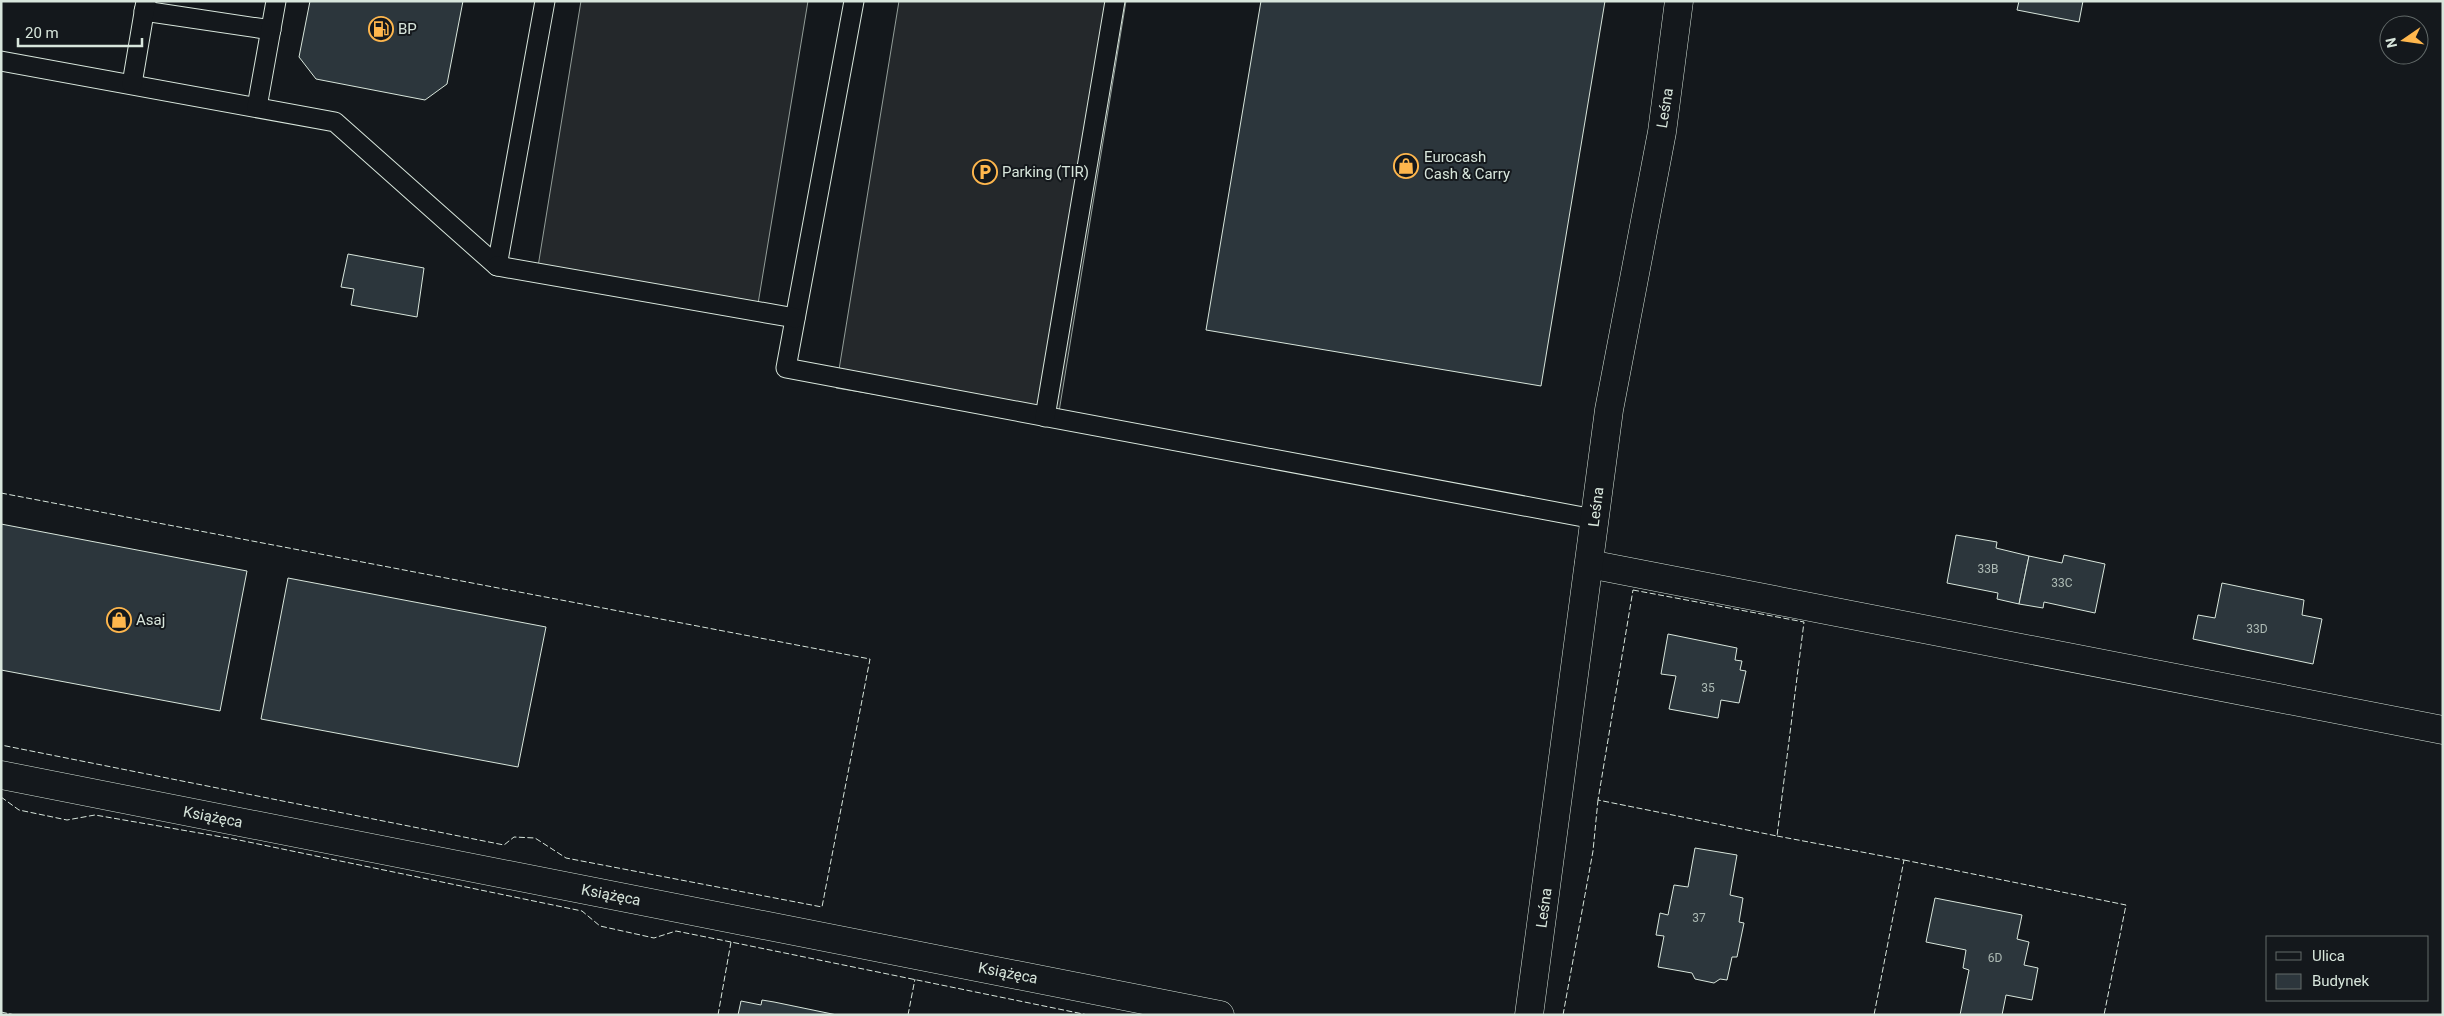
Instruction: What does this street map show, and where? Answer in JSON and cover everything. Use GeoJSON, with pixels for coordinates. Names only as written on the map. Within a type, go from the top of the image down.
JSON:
{"type":"FeatureCollection","features":[{"type":"Feature","properties":{"kind":"street","name":"Leśna"},"geometry":{"type":"LineString","coordinates":[[1529,1015],[1609,410],[1662,132],[1679,1]]}},
{"type":"Feature","properties":{"kind":"street"},"geometry":{"type":"LineString","coordinates":[[1590,564],[2443,730]]}},
{"type":"Feature","properties":{"kind":"street","name":"Książęca"},"geometry":{"type":"LineString","coordinates":[[1,775],[1220,1015]]}},
{"type":"Feature","properties":{"kind":"lane"},"geometry":{"type":"LineString","coordinates":[[257,107],[276,1]]}},
{"type":"Feature","properties":{"kind":"lane"},"geometry":{"type":"LineString","coordinates":[[496,266],[545,1]]}},
{"type":"Feature","properties":{"kind":"lane"},"geometry":{"type":"LineString","coordinates":[[854,1],[786,368],[1594,519]]}},
{"type":"Feature","properties":{"kind":"lane"},"geometry":{"type":"LineString","coordinates":[[1044,417],[1115,1]]}},
{"type":"Feature","properties":{"kind":"lane"},"geometry":{"type":"LineString","coordinates":[[132,84],[145,6],[271,30]]}},
{"type":"Feature","properties":{"kind":"lane"},"geometry":{"type":"LineString","coordinates":[[1,61],[334,122],[496,266],[795,318]]}},
{"type":"Feature","properties":{"kind":"shaded area"},"geometry":{"type":"Polygon","coordinates":[[[581,1],[808,1],[756,316],[536,279],[581,1]]]}},
{"type":"Feature","properties":{"kind":"shaded area","name":"Parking (TIR)"},"geometry":{"type":"Polygon","coordinates":[[[899,1],[1126,1],[1057,424],[836,388],[899,1]]]}},
{"type":"Feature","properties":{"kind":"building","name":"BP"},"geometry":{"type":"Polygon","coordinates":[[[310,1],[463,1],[447,84],[425,100],[316,79],[299,57],[310,1]]]}},
{"type":"Feature","properties":{"kind":"building","name":"Eurocash Cash & Carry"},"geometry":{"type":"Polygon","coordinates":[[[1261,1],[1605,1],[1541,386],[1206,330],[1261,1]]]}},
{"type":"Feature","properties":{"kind":"building"},"geometry":{"type":"Polygon","coordinates":[[[2019,1],[2083,1],[2079,22],[2017,10],[2019,1]]]}},
{"type":"Feature","properties":{"kind":"building"},"geometry":{"type":"Polygon","coordinates":[[[348,254],[424,268],[417,317],[351,305],[354,289],[341,287],[348,254]]]}},
{"type":"Feature","properties":{"kind":"building","name":"Asaj"},"geometry":{"type":"Polygon","coordinates":[[[1,524],[247,571],[220,711],[1,670],[1,524]]]}},
{"type":"Feature","properties":{"kind":"building"},"geometry":{"type":"Polygon","coordinates":[[[1956,535],[1997,542],[1996,548],[2029,556],[2019,604],[1997,599],[1998,593],[1947,583],[1956,535]]]}},
{"type":"Feature","properties":{"kind":"building"},"geometry":{"type":"Polygon","coordinates":[[[2064,555],[2105,564],[2095,613],[2044,602],[2043,608],[2019,604],[2029,556],[2062,563],[2064,555]]]}},
{"type":"Feature","properties":{"kind":"building"},"geometry":{"type":"Polygon","coordinates":[[[288,578],[546,627],[518,767],[261,719],[288,578]]]}},
{"type":"Feature","properties":{"kind":"building"},"geometry":{"type":"Polygon","coordinates":[[[2222,583],[2304,600],[2302,615],[2322,619],[2313,664],[2193,639],[2198,615],[2215,618],[2222,583]]]}},
{"type":"Feature","properties":{"kind":"building"},"geometry":{"type":"Polygon","coordinates":[[[1668,634],[1737,648],[1735,660],[1742,661],[1740,670],[1746,671],[1739,703],[1721,700],[1718,718],[1669,709],[1676,676],[1661,674],[1668,634]]]}},
{"type":"Feature","properties":{"kind":"building"},"geometry":{"type":"Polygon","coordinates":[[[1695,848],[1737,855],[1730,895],[1743,898],[1739,922],[1744,923],[1737,957],[1732,957],[1727,980],[1720,979],[1714,983],[1695,979],[1692,973],[1658,967],[1664,936],[1656,935],[1660,913],[1668,915],[1674,885],[1688,887],[1695,848]]]}},
{"type":"Feature","properties":{"kind":"building"},"geometry":{"type":"Polygon","coordinates":[[[1935,898],[2022,915],[2017,939],[2029,942],[2024,965],[2038,968],[2032,1000],[2006,995],[2002,1015],[1960,1015],[1969,970],[1963,968],[1966,950],[1926,942],[1935,898]]]}},
{"type":"Feature","properties":{"kind":"building"},"geometry":{"type":"Polygon","coordinates":[[[762,1000],[837,1015],[738,1015],[741,1001],[761,1005],[762,1000]]]}},
{"type":"Feature","properties":{"kind":"fence"},"geometry":{"type":"LineString","coordinates":[[1,493],[870,659],[822,907],[566,858],[535,838],[514,837],[504,845],[1,745]]}},
{"type":"Feature","properties":{"kind":"fence"},"geometry":{"type":"LineString","coordinates":[[1633,590],[1804,622],[1777,836],[1598,800],[1633,590]]}},
{"type":"Feature","properties":{"kind":"fence"},"geometry":{"type":"LineString","coordinates":[[1,797],[19,810],[67,820],[95,815],[234,839],[582,911],[600,926],[654,938],[676,931],[731,942]]}},
{"type":"Feature","properties":{"kind":"fence"},"geometry":{"type":"LineString","coordinates":[[1563,1015],[1593,851],[1598,800]]}},
{"type":"Feature","properties":{"kind":"fence"},"geometry":{"type":"LineString","coordinates":[[1777,836],[1904,860],[1874,1015]]}},
{"type":"Feature","properties":{"kind":"fence"},"geometry":{"type":"LineString","coordinates":[[1904,860],[2126,905],[2104,1015]]}},
{"type":"Feature","properties":{"kind":"fence"},"geometry":{"type":"LineString","coordinates":[[718,1015],[731,942],[1088,1015]]}},
{"type":"Feature","properties":{"kind":"fence"},"geometry":{"type":"LineString","coordinates":[[908,1015],[915,979]]}},
{"type":"Feature","properties":{"kind":"fence"},"geometry":{"type":"LineString","coordinates":[[1,1012],[15,1015]]}},
{"type":"Feature","properties":{"kind":"place","name":"BP"},"geometry":{"type":"Point","coordinates":[381,29]}},
{"type":"Feature","properties":{"kind":"place","name":"Eurocash Cash & Carry"},"geometry":{"type":"Point","coordinates":[1406,166]}},
{"type":"Feature","properties":{"kind":"place","name":"Parking (TIR)"},"geometry":{"type":"Point","coordinates":[985,172]}},
{"type":"Feature","properties":{"kind":"place","name":"Asaj"},"geometry":{"type":"Point","coordinates":[119,620]}}]}
